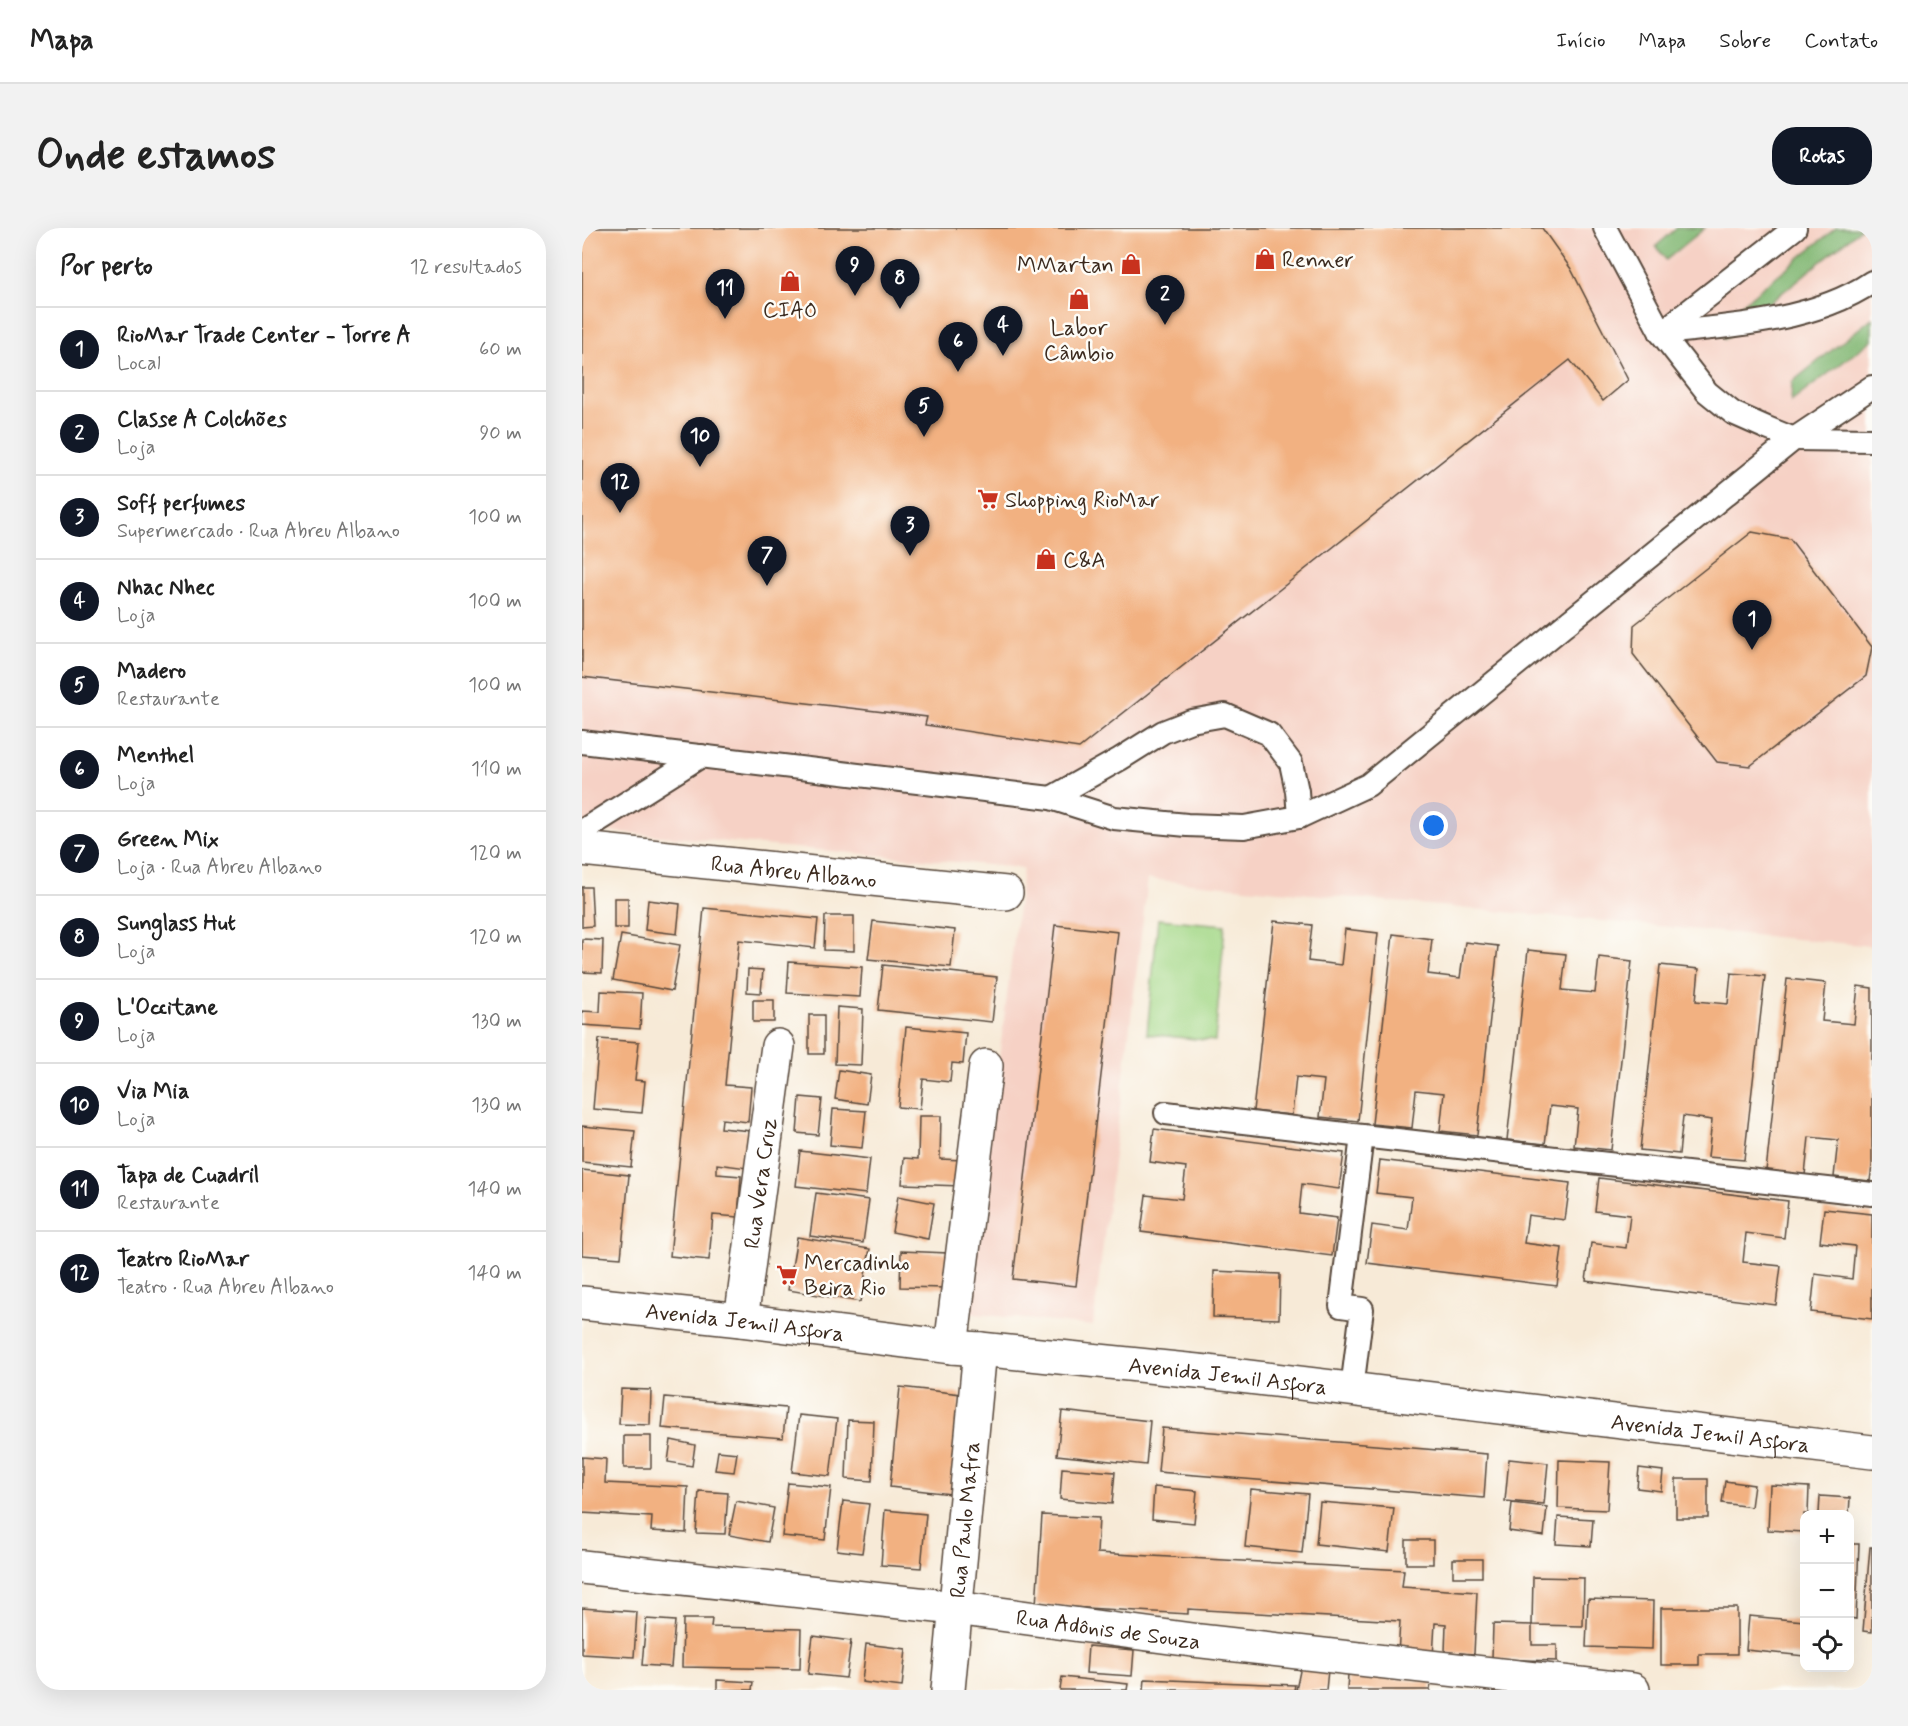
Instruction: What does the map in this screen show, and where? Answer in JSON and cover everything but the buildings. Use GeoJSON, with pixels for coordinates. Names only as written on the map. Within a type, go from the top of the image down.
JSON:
{"type":"FeatureCollection","features":[{"type":"Feature","properties":{"kind":"street","name":"Rua Abreu Albano"},"geometry":{"type":"LineString","coordinates":[[582,849],[1006,893]]}},
{"type":"Feature","properties":{"kind":"street","name":"Rua Vera Cruz"},"geometry":{"type":"LineString","coordinates":[[741,1320],[778,1046]]}},
{"type":"Feature","properties":{"kind":"street","name":"Rua Paulo Mafra"},"geometry":{"type":"LineString","coordinates":[[948,1690],[955,1608],[965,1348],[986,1066]]}},
{"type":"Feature","properties":{"kind":"street","name":"Avenida Jemil Asfora"},"geometry":{"type":"LineString","coordinates":[[582,1303],[965,1348],[1207,1372],[1872,1452]]}},
{"type":"Feature","properties":{"kind":"street","name":"Rua Adônis de Souza"},"geometry":{"type":"LineString","coordinates":[[582,1567],[955,1608],[1192,1640],[1633,1690]]}},
{"type":"Feature","properties":{"kind":"lane"},"geometry":{"type":"LineString","coordinates":[[1605,228],[1661,333],[1707,392],[1733,413],[1794,439],[1872,440]]}},
{"type":"Feature","properties":{"kind":"lane"},"geometry":{"type":"LineString","coordinates":[[1661,333],[1795,228]]}},
{"type":"Feature","properties":{"kind":"lane"},"geometry":{"type":"LineString","coordinates":[[1661,333],[1725,327],[1801,313],[1858,291],[1872,282]]}},
{"type":"Feature","properties":{"kind":"lane"},"geometry":{"type":"LineString","coordinates":[[582,742],[1051,798],[1114,818],[1187,825],[1244,827],[1299,817],[1368,785],[1794,439],[1872,387]]}},
{"type":"Feature","properties":{"kind":"lane"},"geometry":{"type":"LineString","coordinates":[[1051,798],[1163,732],[1191,721],[1225,715],[1269,734],[1291,764],[1297,791],[1299,817]]}},
{"type":"Feature","properties":{"kind":"lane"},"geometry":{"type":"LineString","coordinates":[[582,831],[700,756]]}},
{"type":"Feature","properties":{"kind":"lane"},"geometry":{"type":"LineString","coordinates":[[1166,1113],[1872,1194]]}},
{"type":"Feature","properties":{"kind":"lane"},"geometry":{"type":"LineString","coordinates":[[1352,1389],[1362,1309],[1341,1306],[1362,1136]]}},
{"type":"Feature","properties":{"kind":"shaded area"},"geometry":{"type":"Polygon","coordinates":[[[582,228],[1872,228],[1872,946],[1148,879],[1093,1326],[967,1313],[1023,868],[582,829],[582,228]]]}},
{"type":"Feature","properties":{"kind":"green space"},"geometry":{"type":"Polygon","coordinates":[[[1677,228],[1705,228],[1666,260],[1656,246],[1677,228]]]}},
{"type":"Feature","properties":{"kind":"green space"},"geometry":{"type":"Polygon","coordinates":[[[1836,228],[1862,228],[1725,339],[1715,326],[1836,228]]]}},
{"type":"Feature","properties":{"kind":"green space"},"geometry":{"type":"Polygon","coordinates":[[[1872,318],[1872,340],[1791,402],[1792,382],[1872,318]]]}},
{"type":"Feature","properties":{"kind":"green space"},"geometry":{"type":"Polygon","coordinates":[[[1158,919],[1225,925],[1215,1041],[1147,1034],[1158,919]]]}},
{"type":"Feature","properties":{"kind":"place","name":"Renner"},"geometry":{"type":"Point","coordinates":[1265,259]}},
{"type":"Feature","properties":{"kind":"place","name":"MMartan"},"geometry":{"type":"Point","coordinates":[1131,264]}},
{"type":"Feature","properties":{"kind":"place","name":"CIAO"},"geometry":{"type":"Point","coordinates":[790,281]}},
{"type":"Feature","properties":{"kind":"place","name":"L'Occitane"},"geometry":{"type":"Point","coordinates":[855,296]}},
{"type":"Feature","properties":{"kind":"place","name":"Labor Câmbio"},"geometry":{"type":"Point","coordinates":[1079,299]}},
{"type":"Feature","properties":{"kind":"place","name":"Sunglass Hut"},"geometry":{"type":"Point","coordinates":[900,309]}},
{"type":"Feature","properties":{"kind":"place","name":"Tapa de Cuadril"},"geometry":{"type":"Point","coordinates":[725,319]}},
{"type":"Feature","properties":{"kind":"place","name":"Classe A Colchões"},"geometry":{"type":"Point","coordinates":[1165,325]}},
{"type":"Feature","properties":{"kind":"place","name":"Nhac Nhec"},"geometry":{"type":"Point","coordinates":[1003,356]}},
{"type":"Feature","properties":{"kind":"place","name":"Menthel"},"geometry":{"type":"Point","coordinates":[958,372]}},
{"type":"Feature","properties":{"kind":"place","name":"Madero"},"geometry":{"type":"Point","coordinates":[924,437]}},
{"type":"Feature","properties":{"kind":"place","name":"Via Mia"},"geometry":{"type":"Point","coordinates":[700,467]}},
{"type":"Feature","properties":{"kind":"place","name":"Shopping RioMar"},"geometry":{"type":"Point","coordinates":[988,499]}},
{"type":"Feature","properties":{"kind":"place","name":"Teatro RioMar"},"geometry":{"type":"Point","coordinates":[620,513]}},
{"type":"Feature","properties":{"kind":"place","name":"Soff perfumes"},"geometry":{"type":"Point","coordinates":[910,556]}},
{"type":"Feature","properties":{"kind":"place","name":"C&A"},"geometry":{"type":"Point","coordinates":[1046,559]}},
{"type":"Feature","properties":{"kind":"place","name":"Green Mix"},"geometry":{"type":"Point","coordinates":[767,586]}},
{"type":"Feature","properties":{"kind":"place","name":"RioMar Trade Center - Torre A"},"geometry":{"type":"Point","coordinates":[1752,650]}},
{"type":"Feature","properties":{"kind":"place","name":"Mercadinho Beira Rio"},"geometry":{"type":"Point","coordinates":[787,1275]}}]}
